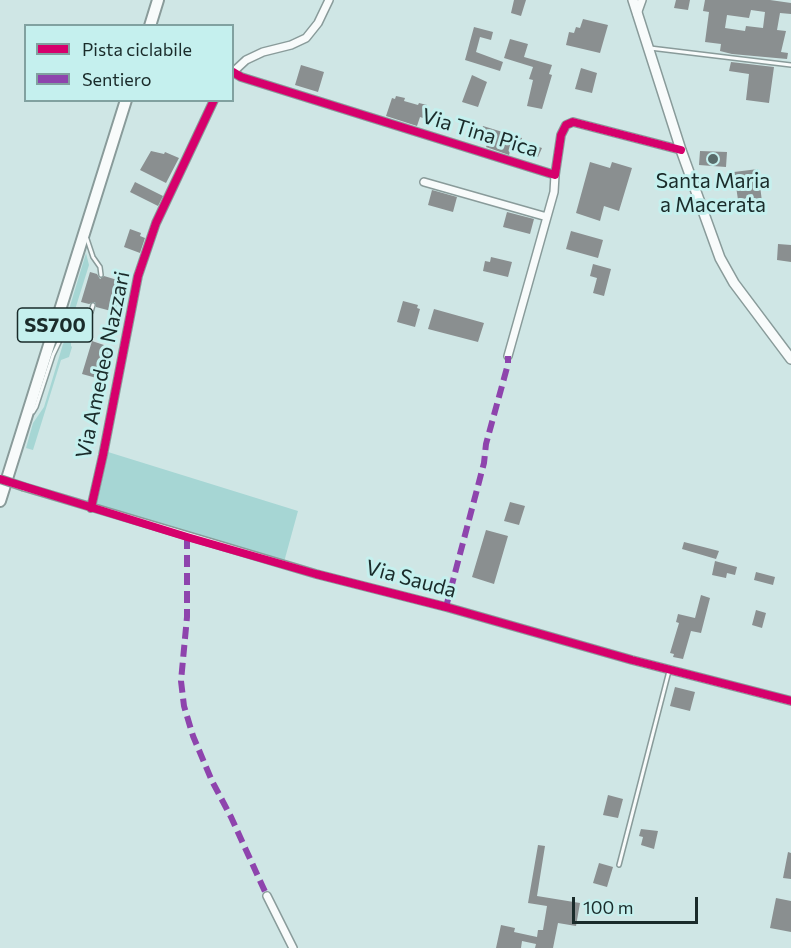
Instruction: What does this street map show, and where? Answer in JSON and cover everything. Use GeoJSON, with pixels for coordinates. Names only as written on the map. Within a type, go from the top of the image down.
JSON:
{"type":"FeatureCollection","features":[{"type":"Feature","properties":{"kind":"highway"},"geometry":{"type":"LineString","coordinates":[[151,24],[158,0]]}},
{"type":"Feature","properties":{"kind":"highway","name":"SS700"},"geometry":{"type":"LineString","coordinates":[[0,501],[125,102]]}},
{"type":"Feature","properties":{"kind":"main road"},"geometry":{"type":"LineString","coordinates":[[633,0],[681,150],[720,258],[734,283],[791,358]]}},
{"type":"Feature","properties":{"kind":"street"},"geometry":{"type":"LineString","coordinates":[[234,71],[246,60],[263,52],[291,45],[306,38],[318,23],[329,0]]}},
{"type":"Feature","properties":{"kind":"street"},"geometry":{"type":"LineString","coordinates":[[637,14],[642,0]]}},
{"type":"Feature","properties":{"kind":"street","name":"Via Tina Pica"},"geometry":{"type":"LineString","coordinates":[[234,73],[241,77],[555,175]]}},
{"type":"Feature","properties":{"kind":"street","name":"Via Amedeo Nazzari"},"geometry":{"type":"LineString","coordinates":[[90,508],[103,455],[138,276],[156,223],[213,102]]}},
{"type":"Feature","properties":{"kind":"street","name":"Via Tina Pica"},"geometry":{"type":"LineString","coordinates":[[508,356],[554,192],[561,135],[566,125],[573,122],[681,150]]}},
{"type":"Feature","properties":{"kind":"street"},"geometry":{"type":"LineString","coordinates":[[424,182],[547,217]]}},
{"type":"Feature","properties":{"kind":"street","name":"Via Sauda"},"geometry":{"type":"LineString","coordinates":[[0,479],[90,508],[316,574],[791,701]]}},
{"type":"Feature","properties":{"kind":"street"},"geometry":{"type":"LineString","coordinates":[[267,896],[293,948]]}},
{"type":"Feature","properties":{"kind":"lane"},"geometry":{"type":"LineString","coordinates":[[647,47],[791,65]]}},
{"type":"Feature","properties":{"kind":"lane"},"geometry":{"type":"LineString","coordinates":[[85,231],[101,275]]}},
{"type":"Feature","properties":{"kind":"lane"},"geometry":{"type":"LineString","coordinates":[[26,420],[36,407],[53,355],[62,336],[69,328],[85,319],[93,305]]}},
{"type":"Feature","properties":{"kind":"lane"},"geometry":{"type":"LineString","coordinates":[[619,865],[669,669]]}},
{"type":"Feature","properties":{"kind":"shaded area"},"geometry":{"type":"Polygon","coordinates":[[[86,253],[89,265],[73,316],[64,326],[86,253]]]}},
{"type":"Feature","properties":{"kind":"shaded area"},"geometry":{"type":"Polygon","coordinates":[[[73,329],[80,332],[81,338],[71,336],[72,347],[69,357],[61,360],[33,450],[26,448],[33,423],[44,407],[63,344],[73,329]]]}},
{"type":"Feature","properties":{"kind":"shaded area"},"geometry":{"type":"Polygon","coordinates":[[[108,452],[298,511],[284,562],[98,507],[108,452]]]}},
{"type":"Feature","properties":{"kind":"building"},"geometry":{"type":"Polygon","coordinates":[[[514,0],[526,0],[521,16],[511,13],[514,0]]]}},
{"type":"Feature","properties":{"kind":"building"},"geometry":{"type":"Polygon","coordinates":[[[676,0],[690,0],[688,10],[674,8],[676,0]]]}},
{"type":"Feature","properties":{"kind":"building"},"geometry":{"type":"Polygon","coordinates":[[[705,0],[770,0],[791,3],[791,14],[780,13],[777,30],[786,31],[781,52],[788,53],[787,59],[720,51],[721,44],[705,42],[709,12],[703,11],[705,0]],[[751,10],[749,18],[727,15],[725,28],[745,31],[746,26],[763,28],[765,12],[751,10]]]}},
{"type":"Feature","properties":{"kind":"building"},"geometry":{"type":"Polygon","coordinates":[[[583,19],[608,25],[600,53],[566,45],[569,32],[574,33],[576,27],[580,28],[583,19]]]}},
{"type":"Feature","properties":{"kind":"building"},"geometry":{"type":"Polygon","coordinates":[[[474,27],[493,32],[491,40],[480,37],[476,52],[503,62],[500,71],[465,60],[474,27]]]}},
{"type":"Feature","properties":{"kind":"building"},"geometry":{"type":"Polygon","coordinates":[[[510,39],[528,44],[524,57],[552,65],[549,74],[552,75],[542,109],[527,106],[533,80],[529,79],[533,67],[504,58],[510,39]]]}},
{"type":"Feature","properties":{"kind":"building"},"geometry":{"type":"Polygon","coordinates":[[[731,62],[774,67],[769,103],[746,100],[749,74],[729,71],[731,62]]]}},
{"type":"Feature","properties":{"kind":"building"},"geometry":{"type":"Polygon","coordinates":[[[301,65],[324,72],[318,92],[295,85],[301,65]]]}},
{"type":"Feature","properties":{"kind":"building"},"geometry":{"type":"Polygon","coordinates":[[[581,68],[597,73],[592,93],[575,89],[581,68]]]}},
{"type":"Feature","properties":{"kind":"building"},"geometry":{"type":"Polygon","coordinates":[[[472,75],[487,82],[478,107],[462,102],[472,75]]]}},
{"type":"Feature","properties":{"kind":"building"},"geometry":{"type":"Polygon","coordinates":[[[396,96],[405,98],[404,101],[427,105],[423,118],[420,117],[417,126],[386,116],[392,98],[395,99],[396,96]]]}},
{"type":"Feature","properties":{"kind":"building"},"geometry":{"type":"Polygon","coordinates":[[[483,126],[522,138],[520,147],[512,144],[509,155],[486,147],[488,142],[479,139],[483,126]]]}},
{"type":"Feature","properties":{"kind":"building"},"geometry":{"type":"Polygon","coordinates":[[[533,145],[542,148],[538,157],[530,154],[533,145]]]}},
{"type":"Feature","properties":{"kind":"building"},"geometry":{"type":"Polygon","coordinates":[[[151,151],[164,154],[165,152],[179,158],[166,183],[140,170],[151,151]]]}},
{"type":"Feature","properties":{"kind":"building","name":"Santa Maria a Macerata"},"geometry":{"type":"Polygon","coordinates":[[[700,151],[727,152],[726,167],[699,165],[700,151]]]}},
{"type":"Feature","properties":{"kind":"building"},"geometry":{"type":"Polygon","coordinates":[[[590,162],[610,168],[612,162],[632,168],[619,211],[604,206],[600,221],[576,213],[590,162]]]}},
{"type":"Feature","properties":{"kind":"building"},"geometry":{"type":"Polygon","coordinates":[[[758,169],[763,210],[740,214],[734,172],[758,169]]]}},
{"type":"Feature","properties":{"kind":"building"},"geometry":{"type":"Polygon","coordinates":[[[135,182],[163,196],[158,206],[130,192],[135,182]]]}},
{"type":"Feature","properties":{"kind":"building"},"geometry":{"type":"Polygon","coordinates":[[[432,190],[457,197],[453,212],[428,205],[432,190]]]}},
{"type":"Feature","properties":{"kind":"building"},"geometry":{"type":"Polygon","coordinates":[[[507,212],[534,219],[530,234],[503,227],[507,212]]]}},
{"type":"Feature","properties":{"kind":"building"},"geometry":{"type":"Polygon","coordinates":[[[130,229],[141,233],[140,236],[145,238],[140,253],[124,247],[130,229]]]}},
{"type":"Feature","properties":{"kind":"building"},"geometry":{"type":"Polygon","coordinates":[[[571,231],[603,240],[598,258],[566,249],[571,231]]]}},
{"type":"Feature","properties":{"kind":"building"},"geometry":{"type":"Polygon","coordinates":[[[778,244],[791,245],[791,262],[777,260],[778,244]]]}},
{"type":"Feature","properties":{"kind":"building"},"geometry":{"type":"Polygon","coordinates":[[[491,257],[512,262],[508,277],[483,271],[485,261],[490,262],[491,257]]]}},
{"type":"Feature","properties":{"kind":"building"},"geometry":{"type":"Polygon","coordinates":[[[593,264],[611,269],[604,296],[593,293],[597,278],[590,276],[593,264]]]}},
{"type":"Feature","properties":{"kind":"building"},"geometry":{"type":"Polygon","coordinates":[[[90,272],[97,274],[100,279],[104,276],[124,282],[115,312],[96,307],[95,302],[89,304],[81,302],[90,272]]]}},
{"type":"Feature","properties":{"kind":"building"},"geometry":{"type":"Polygon","coordinates":[[[403,301],[418,305],[417,308],[420,309],[415,327],[397,322],[403,301]]]}},
{"type":"Feature","properties":{"kind":"building"},"geometry":{"type":"Polygon","coordinates":[[[434,309],[484,323],[478,342],[428,329],[434,309]]]}},
{"type":"Feature","properties":{"kind":"building"},"geometry":{"type":"Polygon","coordinates":[[[92,341],[113,348],[104,380],[82,374],[92,341]]]}},
{"type":"Feature","properties":{"kind":"building"},"geometry":{"type":"Polygon","coordinates":[[[510,502],[525,506],[519,525],[504,521],[510,502]]]}},
{"type":"Feature","properties":{"kind":"building"},"geometry":{"type":"Polygon","coordinates":[[[486,530],[508,536],[494,584],[472,577],[486,530]]]}},
{"type":"Feature","properties":{"kind":"building"},"geometry":{"type":"Polygon","coordinates":[[[684,542],[719,551],[716,559],[682,549],[684,542]]]}},
{"type":"Feature","properties":{"kind":"building"},"geometry":{"type":"Polygon","coordinates":[[[715,561],[737,567],[735,575],[727,573],[726,578],[712,575],[715,561]]]}},
{"type":"Feature","properties":{"kind":"building"},"geometry":{"type":"Polygon","coordinates":[[[756,572],[775,577],[773,585],[754,580],[756,572]]]}},
{"type":"Feature","properties":{"kind":"building"},"geometry":{"type":"Polygon","coordinates":[[[701,595],[710,598],[701,633],[691,631],[683,659],[673,657],[674,654],[670,653],[679,623],[676,622],[678,614],[695,618],[701,595]]]}},
{"type":"Feature","properties":{"kind":"building"},"geometry":{"type":"Polygon","coordinates":[[[756,610],[766,613],[762,628],[752,625],[756,610]]]}},
{"type":"Feature","properties":{"kind":"building"},"geometry":{"type":"Polygon","coordinates":[[[675,687],[695,692],[690,711],[670,706],[675,687]]]}},
{"type":"Feature","properties":{"kind":"building"},"geometry":{"type":"Polygon","coordinates":[[[608,795],[623,799],[618,818],[603,815],[608,795]]]}},
{"type":"Feature","properties":{"kind":"building"},"geometry":{"type":"Polygon","coordinates":[[[641,829],[658,831],[654,849],[641,845],[643,837],[639,836],[641,829]]]}},
{"type":"Feature","properties":{"kind":"building"},"geometry":{"type":"Polygon","coordinates":[[[538,845],[545,846],[537,896],[580,903],[576,926],[558,923],[553,948],[535,948],[536,944],[522,941],[521,948],[496,948],[501,925],[515,928],[514,932],[537,937],[538,930],[543,930],[547,906],[528,903],[538,845]]]}},
{"type":"Feature","properties":{"kind":"building"},"geometry":{"type":"Polygon","coordinates":[[[788,852],[791,853],[791,879],[783,878],[788,852]]]}},
{"type":"Feature","properties":{"kind":"building"},"geometry":{"type":"Polygon","coordinates":[[[599,863],[613,867],[607,887],[593,883],[599,863]]]}},
{"type":"Feature","properties":{"kind":"building"},"geometry":{"type":"Polygon","coordinates":[[[776,898],[791,901],[791,932],[770,928],[776,898]]]}},
{"type":"Feature","properties":{"kind":"marked path"},"geometry":{"type":"LineString","coordinates":[[446,607],[484,463],[486,444],[508,364],[508,356]]}},
{"type":"Feature","properties":{"kind":"marked path"},"geometry":{"type":"LineString","coordinates":[[187,537],[187,617],[181,681],[184,706],[193,736],[212,781],[267,896]]}},
{"type":"Feature","properties":{"kind":"cycle path"},"geometry":{"type":"LineString","coordinates":[[234,73],[241,77],[555,175],[561,135],[566,125],[573,122],[681,150]]}},
{"type":"Feature","properties":{"kind":"cycle path"},"geometry":{"type":"LineString","coordinates":[[91,508],[138,276],[156,223],[213,102]]}},
{"type":"Feature","properties":{"kind":"cycle path"},"geometry":{"type":"LineString","coordinates":[[0,479],[316,574],[791,701]]}},
{"type":"Feature","properties":{"kind":"place","name":"Santa Maria a Macerata"},"geometry":{"type":"Point","coordinates":[713,159]}}]}
